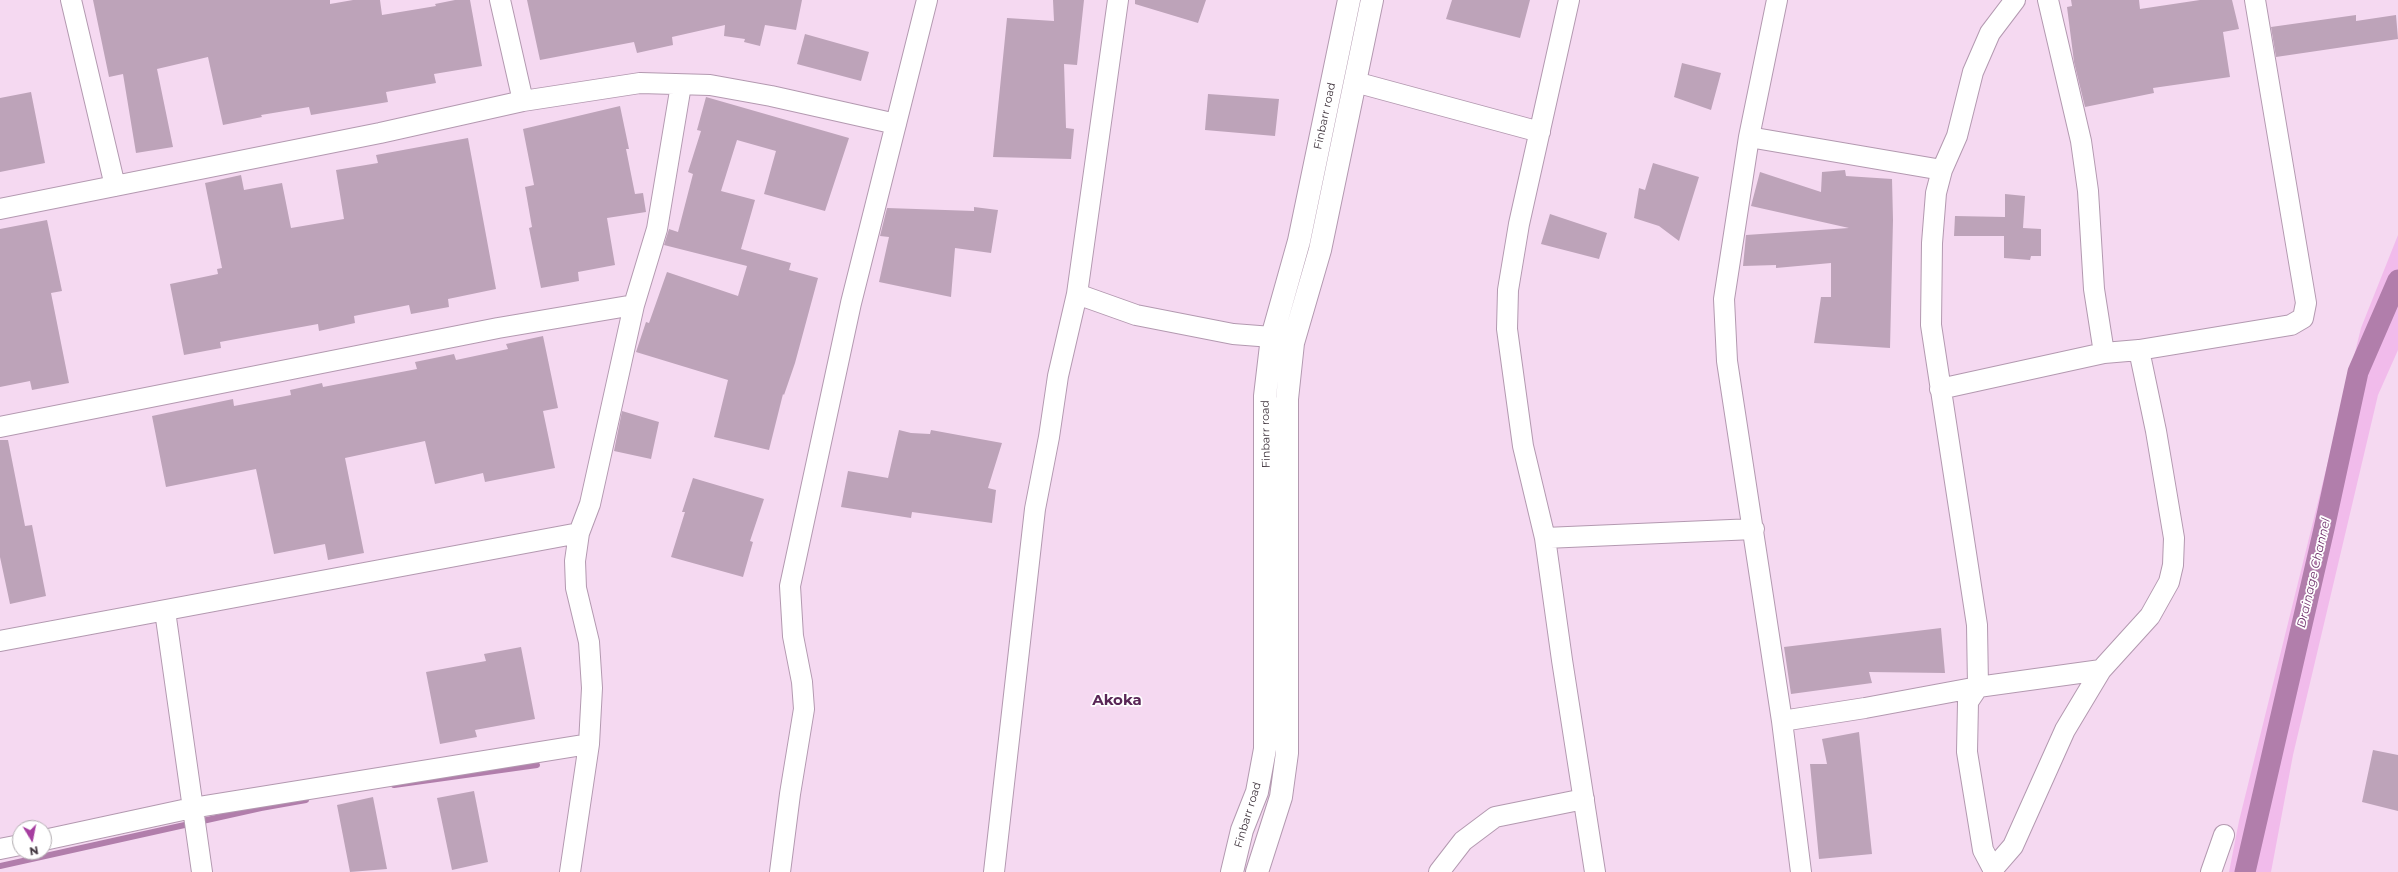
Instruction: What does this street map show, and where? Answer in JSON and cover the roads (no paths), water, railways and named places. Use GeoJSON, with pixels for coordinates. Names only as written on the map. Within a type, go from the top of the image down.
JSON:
{"type":"FeatureCollection","features":[{"type":"Feature","properties":{"kind":"main road","name":"Finbarr road"},"geometry":{"type":"LineString","coordinates":[[1232,872],[1242,830],[1257,792],[1265,749],[1265,396],[1272,337],[1299,241],[1349,0]]}},
{"type":"Feature","properties":{"kind":"main road","name":"Finbarr road"},"geometry":{"type":"LineString","coordinates":[[1258,872],[1281,797],[1287,753],[1287,399],[1293,343],[1320,250],[1372,0]]}},
{"type":"Feature","properties":{"kind":"street"},"geometry":{"type":"LineString","coordinates":[[71,0],[115,186]]}},
{"type":"Feature","properties":{"kind":"street"},"geometry":{"type":"LineString","coordinates":[[500,0],[523,101]]}},
{"type":"Feature","properties":{"kind":"street"},"geometry":{"type":"LineString","coordinates":[[780,872],[790,794],[804,709],[802,682],[793,636],[790,586],[851,302],[928,0]]}},
{"type":"Feature","properties":{"kind":"street"},"geometry":{"type":"LineString","coordinates":[[994,872],[1035,509],[1049,437],[1058,376],[1077,294],[1118,0]]}},
{"type":"Feature","properties":{"kind":"street"},"geometry":{"type":"LineString","coordinates":[[1569,0],[1516,239],[1508,290],[1507,330],[1523,446],[1545,538],[1595,872]]}},
{"type":"Feature","properties":{"kind":"street"},"geometry":{"type":"LineString","coordinates":[[1778,0],[1749,137],[1724,299],[1727,361],[1754,529],[1782,721],[1801,872]]}},
{"type":"Feature","properties":{"kind":"street"},"geometry":{"type":"LineString","coordinates":[[2015,0],[1990,33],[1974,72],[1956,136],[1942,170],[1936,193],[1932,243],[1931,325],[1977,625],[1978,687],[1968,702],[1967,752],[1983,850],[1993,870],[2013,846],[2065,730],[2100,670],[2150,616],[2168,582],[2173,565],[2174,538],[2156,431],[2139,350]]}},
{"type":"Feature","properties":{"kind":"street"},"geometry":{"type":"LineString","coordinates":[[2048,0],[2081,141],[2088,191],[2094,289],[2104,353]]}},
{"type":"Feature","properties":{"kind":"street"},"geometry":{"type":"LineString","coordinates":[[1940,389],[2104,353],[2139,350],[2291,325],[2303,318],[2306,304],[2255,0]]}},
{"type":"Feature","properties":{"kind":"street"},"geometry":{"type":"LineString","coordinates":[[1355,82],[1540,132]]}},
{"type":"Feature","properties":{"kind":"street"},"geometry":{"type":"LineString","coordinates":[[0,209],[380,133],[523,101],[640,83],[710,85],[764,95],[896,124]]}},
{"type":"Feature","properties":{"kind":"street"},"geometry":{"type":"LineString","coordinates":[[570,872],[589,744],[592,688],[589,642],[576,588],[575,561],[579,533],[590,504],[634,305],[657,229],[681,85]]}},
{"type":"Feature","properties":{"kind":"street"},"geometry":{"type":"LineString","coordinates":[[1749,137],[1942,170]]}},
{"type":"Feature","properties":{"kind":"street"},"geometry":{"type":"LineString","coordinates":[[1077,294],[1136,315],[1233,334],[1272,337]]}},
{"type":"Feature","properties":{"kind":"street"},"geometry":{"type":"LineString","coordinates":[[0,427],[498,328],[634,305]]}},
{"type":"Feature","properties":{"kind":"street"},"geometry":{"type":"LineString","coordinates":[[1545,538],[1754,529]]}},
{"type":"Feature","properties":{"kind":"street"},"geometry":{"type":"LineString","coordinates":[[0,641],[579,533]]}},
{"type":"Feature","properties":{"kind":"street"},"geometry":{"type":"LineString","coordinates":[[165,611],[202,872]]}},
{"type":"Feature","properties":{"kind":"street"},"geometry":{"type":"LineString","coordinates":[[1782,721],[1978,687],[2100,670]]}},
{"type":"Feature","properties":{"kind":"street"},"geometry":{"type":"LineString","coordinates":[[52,839],[194,820],[589,744]]}},
{"type":"Feature","properties":{"kind":"street"},"geometry":{"type":"LineString","coordinates":[[1439,872],[1463,841],[1495,817],[1584,800]]}},
{"type":"Feature","properties":{"kind":"street"},"geometry":{"type":"LineString","coordinates":[[2211,872],[2224,835]]}},
{"type":"Feature","properties":{"kind":"street"},"geometry":{"type":"LineString","coordinates":[[0,849],[12,847]]}},
{"type":"Feature","properties":{"kind":"waterway","name":"Drainage Channel"},"geometry":{"type":"LineString","coordinates":[[2245,872],[2324,529],[2358,372],[2398,280]]}},
{"type":"Feature","properties":{"kind":"waterway"},"geometry":{"type":"LineString","coordinates":[[394,785],[537,765]]}},
{"type":"Feature","properties":{"kind":"waterway"},"geometry":{"type":"LineString","coordinates":[[0,866],[261,808],[306,800]]}},
{"type":"Feature","properties":{"kind":"district","name":"Akoka"},"geometry":{"type":"Point","coordinates":[1117,701]}}]}
